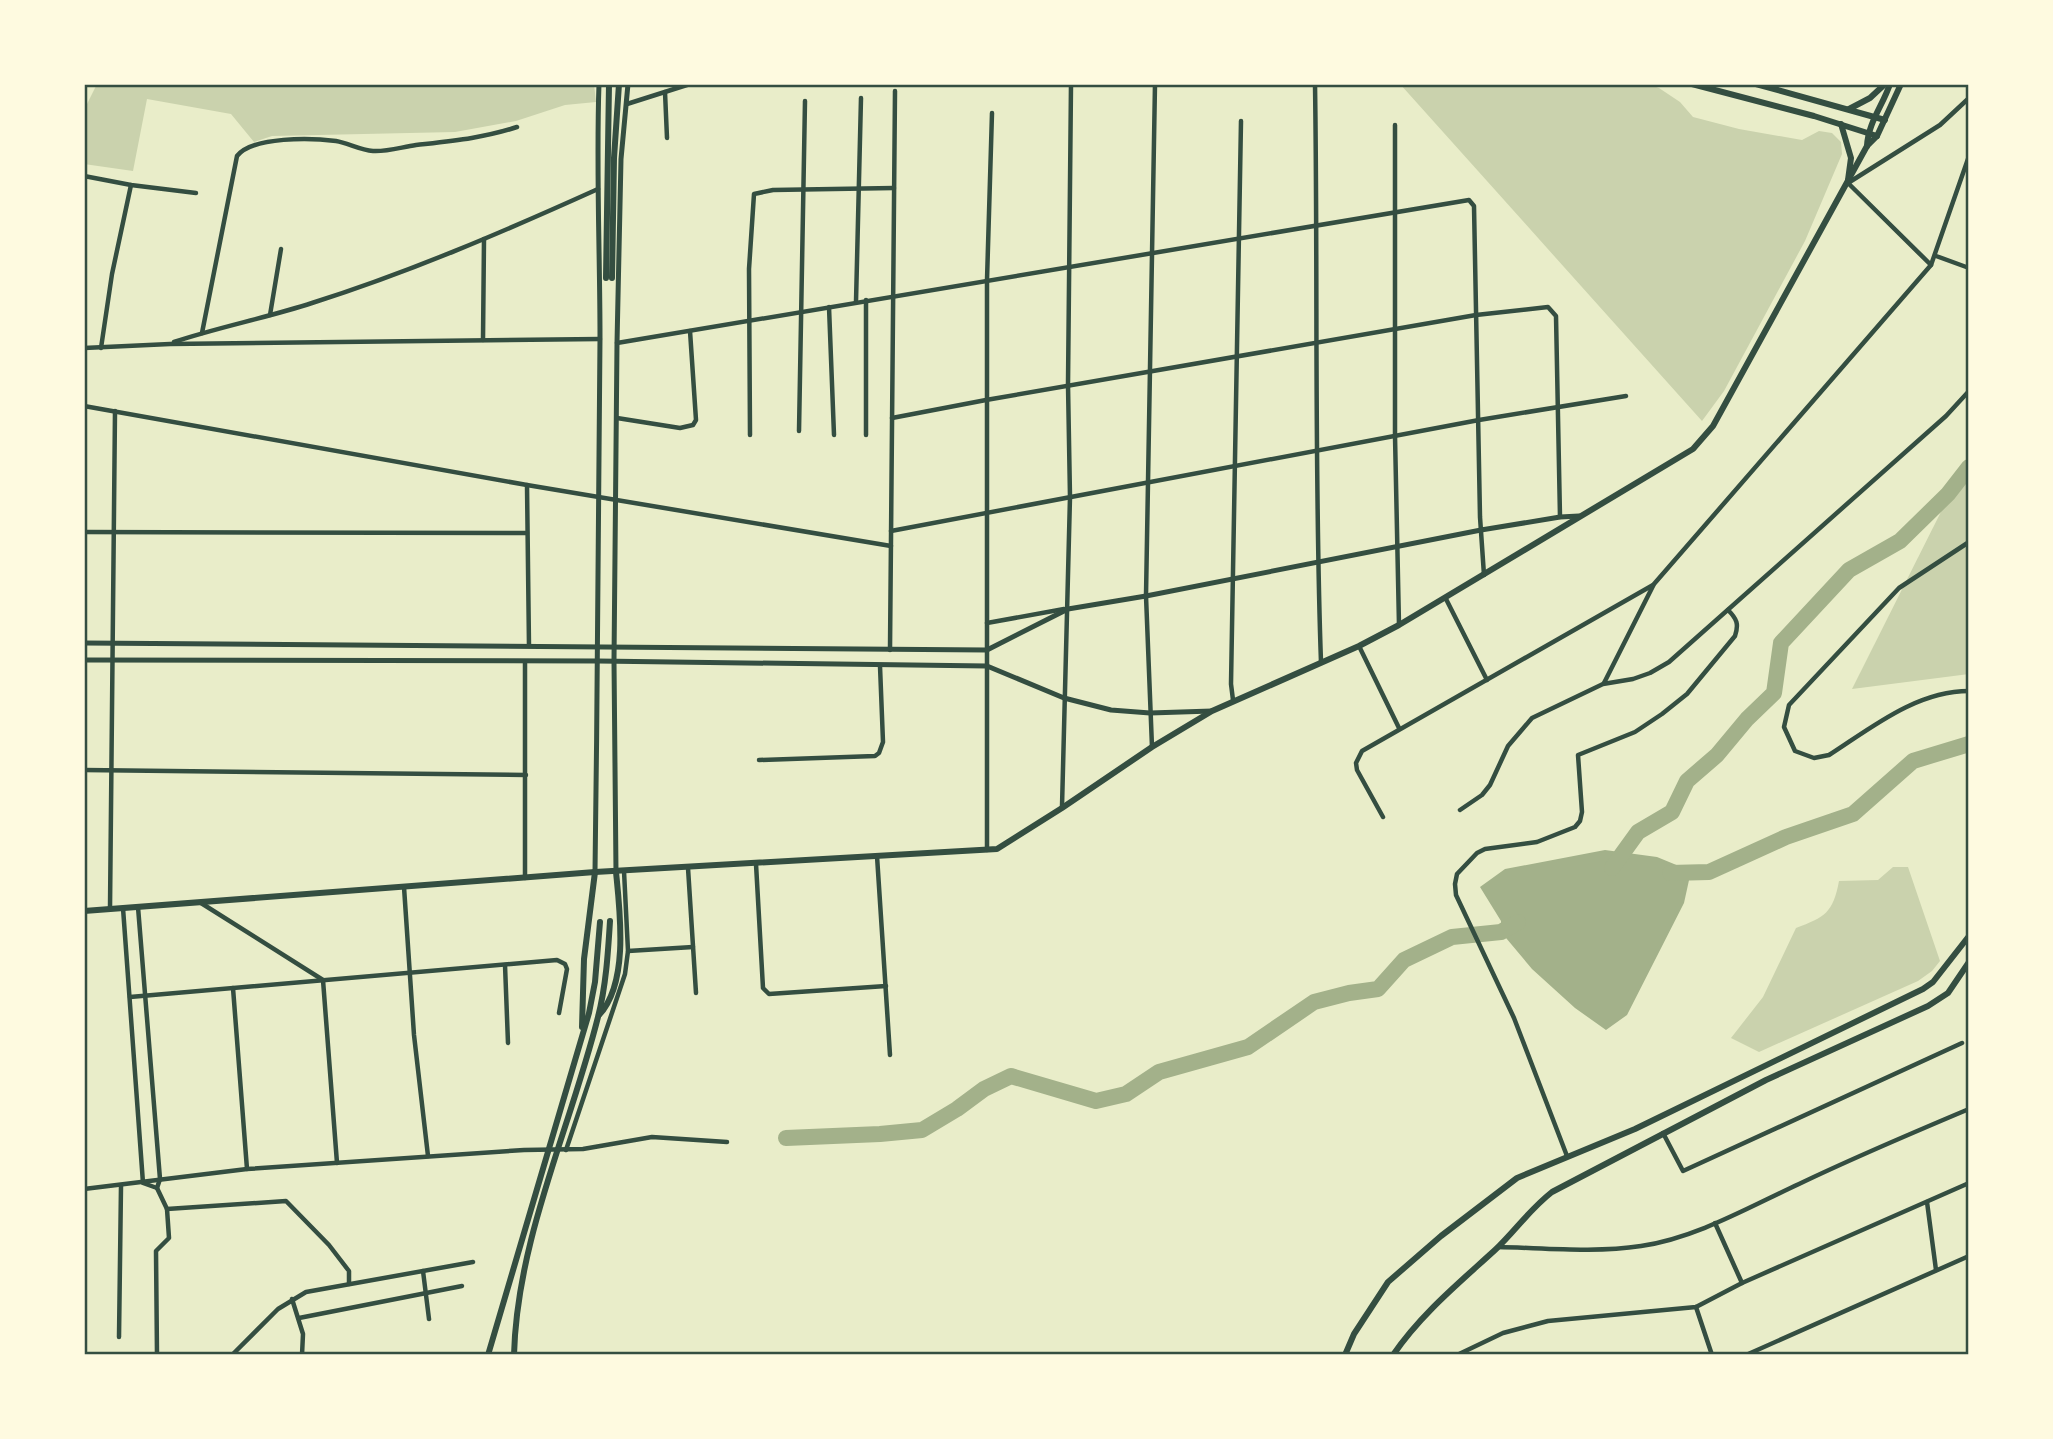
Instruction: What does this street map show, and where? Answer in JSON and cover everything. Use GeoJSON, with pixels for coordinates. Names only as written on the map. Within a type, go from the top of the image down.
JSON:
{"type":"FeatureCollection","features":[{"type":"Feature","properties":{"kind":"main road"},"geometry":{"type":"LineString","coordinates":[[609,84],[609,278],[620,84]]}},
{"type":"Feature","properties":{"kind":"main road"},"geometry":{"type":"LineString","coordinates":[[1692,84],[1825,119],[1877,136]]}},
{"type":"Feature","properties":{"kind":"main road"},"geometry":{"type":"LineString","coordinates":[[1756,84],[1885,120]]}},
{"type":"Feature","properties":{"kind":"main road"},"geometry":{"type":"LineString","coordinates":[[1849,109],[1887,84]]}},
{"type":"Feature","properties":{"kind":"main road"},"geometry":{"type":"LineString","coordinates":[[1867,146],[1868,132],[1887,84]]}},
{"type":"Feature","properties":{"kind":"main road"},"geometry":{"type":"LineString","coordinates":[[84,911],[595,872],[987,850],[1011,841],[1152,747],[1212,711],[1359,646],[1399,625],[1693,449],[1707,435],[1867,146],[1877,136],[1901,84]]}},
{"type":"Feature","properties":{"kind":"main road"},"geometry":{"type":"LineString","coordinates":[[1825,119],[1829,103]]}},
{"type":"Feature","properties":{"kind":"main road"},"geometry":{"type":"LineString","coordinates":[[1841,124],[1851,158],[1848,183]]}},
{"type":"Feature","properties":{"kind":"main road"},"geometry":{"type":"LineString","coordinates":[[598,1016],[606,1008],[616,982],[620,957],[620,871]]}},
{"type":"Feature","properties":{"kind":"main road"},"geometry":{"type":"LineString","coordinates":[[582,1032],[584,959],[595,872]]}},
{"type":"Feature","properties":{"kind":"main road"},"geometry":{"type":"LineString","coordinates":[[514,1355],[521,1282],[598,1016],[608,956],[610,921]]}},
{"type":"Feature","properties":{"kind":"main road"},"geometry":{"type":"LineString","coordinates":[[487,1354],[582,1032],[595,982],[600,922]]}},
{"type":"Feature","properties":{"kind":"main road"},"geometry":{"type":"LineString","coordinates":[[1345,1355],[1354,1334],[1388,1282],[1441,1236],[1517,1178],[1635,1129],[1923,989],[1933,982],[1969,936]]}},
{"type":"Feature","properties":{"kind":"main road"},"geometry":{"type":"LineString","coordinates":[[1393,1355],[1418,1323],[1552,1192],[1766,1080],[1928,1006],[1948,993],[1969,962]]}},
{"type":"Feature","properties":{"kind":"street"},"geometry":{"type":"LineString","coordinates":[[595,872],[600,498],[599,84]]}},
{"type":"Feature","properties":{"kind":"street"},"geometry":{"type":"LineString","coordinates":[[566,1150],[620,992],[628,951],[620,871],[614,647],[621,159],[628,84]]}},
{"type":"Feature","properties":{"kind":"street"},"geometry":{"type":"LineString","coordinates":[[627,104],[690,84]]}},
{"type":"Feature","properties":{"kind":"street"},"geometry":{"type":"LineString","coordinates":[[1062,808],[1070,497],[1068,385],[1071,84]]}},
{"type":"Feature","properties":{"kind":"street"},"geometry":{"type":"LineString","coordinates":[[1152,747],[1146,596],[1155,84]]}},
{"type":"Feature","properties":{"kind":"street"},"geometry":{"type":"LineString","coordinates":[[1315,84],[1318,225],[1315,452],[1321,662]]}},
{"type":"Feature","properties":{"kind":"street"},"geometry":{"type":"LineString","coordinates":[[890,650],[895,91]]}},
{"type":"Feature","properties":{"kind":"street"},"geometry":{"type":"LineString","coordinates":[[665,92],[667,138]]}},
{"type":"Feature","properties":{"kind":"street"},"geometry":{"type":"LineString","coordinates":[[856,302],[861,98]]}},
{"type":"Feature","properties":{"kind":"street"},"geometry":{"type":"LineString","coordinates":[[1931,265],[1848,183],[1940,125],[1969,98]]}},
{"type":"Feature","properties":{"kind":"street"},"geometry":{"type":"LineString","coordinates":[[799,431],[806,101]]}},
{"type":"Feature","properties":{"kind":"street"},"geometry":{"type":"LineString","coordinates":[[987,850],[986,400],[992,113]]}},
{"type":"Feature","properties":{"kind":"street"},"geometry":{"type":"LineString","coordinates":[[1233,700],[1231,684],[1241,121]]}},
{"type":"Feature","properties":{"kind":"street"},"geometry":{"type":"LineString","coordinates":[[1395,125],[1395,436],[1399,625]]}},
{"type":"Feature","properties":{"kind":"street"},"geometry":{"type":"LineString","coordinates":[[202,333],[237,156],[242,149],[266,142],[319,140],[336,141],[373,151],[451,143],[517,127]]}},
{"type":"Feature","properties":{"kind":"street"},"geometry":{"type":"LineString","coordinates":[[1603,684],[1654,584],[1931,265],[1969,156]]}},
{"type":"Feature","properties":{"kind":"street"},"geometry":{"type":"LineString","coordinates":[[84,176],[196,193]]}},
{"type":"Feature","properties":{"kind":"street"},"geometry":{"type":"LineString","coordinates":[[101,348],[131,185]]}},
{"type":"Feature","properties":{"kind":"street"},"geometry":{"type":"LineString","coordinates":[[750,435],[749,269],[754,194],[774,190],[894,188]]}},
{"type":"Feature","properties":{"kind":"street"},"geometry":{"type":"LineString","coordinates":[[170,344],[311,304],[484,239],[598,189]]}},
{"type":"Feature","properties":{"kind":"street"},"geometry":{"type":"LineString","coordinates":[[618,343],[1469,200],[1474,206],[1484,575]]}},
{"type":"Feature","properties":{"kind":"street"},"geometry":{"type":"LineString","coordinates":[[483,340],[484,239]]}},
{"type":"Feature","properties":{"kind":"street"},"geometry":{"type":"LineString","coordinates":[[270,315],[281,249]]}},
{"type":"Feature","properties":{"kind":"street"},"geometry":{"type":"LineString","coordinates":[[1936,256],[1969,268]]}},
{"type":"Feature","properties":{"kind":"street"},"geometry":{"type":"LineString","coordinates":[[866,300],[866,435]]}},
{"type":"Feature","properties":{"kind":"street"},"geometry":{"type":"LineString","coordinates":[[829,307],[834,435]]}},
{"type":"Feature","properties":{"kind":"street"},"geometry":{"type":"LineString","coordinates":[[892,418],[1476,315],[1548,307],[1556,316],[1560,517]]}},
{"type":"Feature","properties":{"kind":"street"},"geometry":{"type":"LineString","coordinates":[[617,418],[680,428],[693,425],[696,419],[690,331]]}},
{"type":"Feature","properties":{"kind":"street"},"geometry":{"type":"LineString","coordinates":[[84,348],[170,344],[600,339]]}},
{"type":"Feature","properties":{"kind":"street"},"geometry":{"type":"LineString","coordinates":[[1460,810],[1482,795],[1490,785],[1508,746],[1532,718],[1603,684],[1633,680],[1669,662],[1946,416],[1969,391]]}},
{"type":"Feature","properties":{"kind":"street"},"geometry":{"type":"LineString","coordinates":[[891,531],[1479,420],[1626,396]]}},
{"type":"Feature","properties":{"kind":"street"},"geometry":{"type":"LineString","coordinates":[[84,406],[600,498],[891,545]]}},
{"type":"Feature","properties":{"kind":"street"},"geometry":{"type":"LineString","coordinates":[[110,909],[115,411]]}},
{"type":"Feature","properties":{"kind":"street"},"geometry":{"type":"LineString","coordinates":[[527,485],[529,646]]}},
{"type":"Feature","properties":{"kind":"street"},"geometry":{"type":"LineString","coordinates":[[987,623],[1146,596],[1481,530],[1582,516]]}},
{"type":"Feature","properties":{"kind":"street"},"geometry":{"type":"LineString","coordinates":[[84,532],[527,533]]}},
{"type":"Feature","properties":{"kind":"street"},"geometry":{"type":"LineString","coordinates":[[1969,542],[1899,588],[1789,705],[1784,727],[1795,751],[1814,758],[1822,757],[1906,706],[1944,694],[1969,691]]}},
{"type":"Feature","properties":{"kind":"street"},"geometry":{"type":"LineString","coordinates":[[1383,817],[1360,776],[1356,763],[1362,751],[1654,584]]}},
{"type":"Feature","properties":{"kind":"street"},"geometry":{"type":"LineString","coordinates":[[1446,598],[1487,680]]}},
{"type":"Feature","properties":{"kind":"street"},"geometry":{"type":"LineString","coordinates":[[84,643],[987,650],[1068,609]]}},
{"type":"Feature","properties":{"kind":"street"},"geometry":{"type":"LineString","coordinates":[[1567,1156],[1514,1018],[1460,904],[1455,884],[1458,874],[1477,853],[1485,849],[1537,842],[1575,827],[1582,812],[1578,755],[1635,732],[1688,694],[1735,636],[1738,626],[1728,610]]}},
{"type":"Feature","properties":{"kind":"street"},"geometry":{"type":"LineString","coordinates":[[1359,646],[1399,728]]}},
{"type":"Feature","properties":{"kind":"street"},"geometry":{"type":"LineString","coordinates":[[841,649],[841,665]]}},
{"type":"Feature","properties":{"kind":"street"},"geometry":{"type":"LineString","coordinates":[[84,660],[614,661],[986,666],[1064,698],[1111,709],[1150,713],[1212,711]]}},
{"type":"Feature","properties":{"kind":"street"},"geometry":{"type":"LineString","coordinates":[[525,662],[525,878]]}},
{"type":"Feature","properties":{"kind":"street"},"geometry":{"type":"LineString","coordinates":[[759,760],[875,756],[879,753],[883,742],[880,666]]}},
{"type":"Feature","properties":{"kind":"street"},"geometry":{"type":"LineString","coordinates":[[84,770],[526,775]]}},
{"type":"Feature","properties":{"kind":"street"},"geometry":{"type":"LineString","coordinates":[[877,856],[890,1055]]}},
{"type":"Feature","properties":{"kind":"street"},"geometry":{"type":"LineString","coordinates":[[756,864],[764,988],[768,994],[886,986]]}},
{"type":"Feature","properties":{"kind":"street"},"geometry":{"type":"LineString","coordinates":[[688,868],[696,993]]}},
{"type":"Feature","properties":{"kind":"street"},"geometry":{"type":"LineString","coordinates":[[404,886],[414,1035],[428,1156]]}},
{"type":"Feature","properties":{"kind":"street"},"geometry":{"type":"LineString","coordinates":[[200,902],[323,980]]}},
{"type":"Feature","properties":{"kind":"street"},"geometry":{"type":"LineString","coordinates":[[138,907],[160,1179],[158,1188],[167,1209],[169,1238],[156,1251],[157,1355]]}},
{"type":"Feature","properties":{"kind":"street"},"geometry":{"type":"LineString","coordinates":[[123,908],[143,1182]]}},
{"type":"Feature","properties":{"kind":"street"},"geometry":{"type":"LineString","coordinates":[[628,951],[692,947]]}},
{"type":"Feature","properties":{"kind":"street"},"geometry":{"type":"LineString","coordinates":[[130,997],[557,960],[565,964],[567,969],[559,1013]]}},
{"type":"Feature","properties":{"kind":"street"},"geometry":{"type":"LineString","coordinates":[[505,965],[508,1043]]}},
{"type":"Feature","properties":{"kind":"street"},"geometry":{"type":"LineString","coordinates":[[323,980],[337,1163]]}},
{"type":"Feature","properties":{"kind":"street"},"geometry":{"type":"LineString","coordinates":[[233,988],[247,1168]]}},
{"type":"Feature","properties":{"kind":"street"},"geometry":{"type":"LineString","coordinates":[[1663,1133],[1684,1171],[1962,1043]]}},
{"type":"Feature","properties":{"kind":"street"},"geometry":{"type":"LineString","coordinates":[[1498,1247],[1602,1249],[1641,1247],[1666,1241],[1715,1223],[1969,1109]]}},
{"type":"Feature","properties":{"kind":"street"},"geometry":{"type":"LineString","coordinates":[[84,1189],[247,1168],[524,1150],[583,1149],[652,1137],[727,1142]]}},
{"type":"Feature","properties":{"kind":"street"},"geometry":{"type":"LineString","coordinates":[[143,1182],[158,1188]]}},
{"type":"Feature","properties":{"kind":"street"},"geometry":{"type":"LineString","coordinates":[[1457,1355],[1503,1333],[1548,1321],[1696,1307],[1742,1283],[1969,1183]]}},
{"type":"Feature","properties":{"kind":"street"},"geometry":{"type":"LineString","coordinates":[[119,1338],[121,1186]]}},
{"type":"Feature","properties":{"kind":"street"},"geometry":{"type":"LineString","coordinates":[[167,1209],[286,1201],[330,1245],[349,1270],[349,1284]]}},
{"type":"Feature","properties":{"kind":"street"},"geometry":{"type":"LineString","coordinates":[[1927,1202],[1936,1270]]}},
{"type":"Feature","properties":{"kind":"street"},"geometry":{"type":"LineString","coordinates":[[1715,1223],[1742,1283]]}},
{"type":"Feature","properties":{"kind":"street"},"geometry":{"type":"LineString","coordinates":[[1747,1355],[1969,1256]]}},
{"type":"Feature","properties":{"kind":"street"},"geometry":{"type":"LineString","coordinates":[[232,1355],[278,1308],[306,1292],[473,1262]]}},
{"type":"Feature","properties":{"kind":"street"},"geometry":{"type":"LineString","coordinates":[[424,1271],[429,1320]]}},
{"type":"Feature","properties":{"kind":"street"},"geometry":{"type":"LineString","coordinates":[[299,1318],[461,1286]]}},
{"type":"Feature","properties":{"kind":"street"},"geometry":{"type":"LineString","coordinates":[[292,1299],[303,1334],[302,1355]]}},
{"type":"Feature","properties":{"kind":"street"},"geometry":{"type":"LineString","coordinates":[[1696,1307],[1712,1355]]}},
{"type":"Feature","properties":{"kind":"street"},"geometry":{"type":"LineString","coordinates":[[410,1355],[426,1355]]}},
{"type":"Feature","properties":{"kind":"shaded area"},"geometry":{"type":"Polygon","coordinates":[[[97,84],[594,84],[596,102],[565,105],[516,121],[455,132],[272,136],[254,142],[231,114],[147,99],[133,171],[84,164],[84,110],[97,84]]]}},
{"type":"Feature","properties":{"kind":"shaded area"},"geometry":{"type":"Polygon","coordinates":[[[1400,84],[1648,84],[1680,102],[1693,117],[1739,129],[1802,140],[1819,131],[1832,133],[1841,142],[1842,154],[1805,241],[1724,391],[1702,421],[1400,84]]]}},
{"type":"Feature","properties":{"kind":"shaded area"},"geometry":{"type":"Polygon","coordinates":[[[1969,456],[1969,674],[1852,689],[1969,456]]]}},
{"type":"Feature","properties":{"kind":"shaded area"},"geometry":{"type":"Polygon","coordinates":[[[1605,850],[1657,857],[1691,871],[1684,903],[1627,1015],[1606,1030],[1575,1008],[1532,969],[1501,932],[1501,921],[1480,887],[1505,869],[1605,850]]]}},
{"type":"Feature","properties":{"kind":"shaded area"},"geometry":{"type":"Polygon","coordinates":[[[1893,867],[1908,867],[1940,961],[1932,971],[1918,981],[1759,1052],[1731,1038],[1763,997],[1796,928],[1814,921],[1826,912],[1834,900],[1839,881],[1878,880],[1893,867]]]}},
{"type":"Feature","properties":{"kind":"waterway"},"geometry":{"type":"LineString","coordinates":[[1612,868],[1638,832],[1672,812],[1687,781],[1717,755],[1747,719],[1774,693],[1781,643],[1849,570],[1900,541],[1948,494],[1969,467]]}},
{"type":"Feature","properties":{"kind":"waterway"},"geometry":{"type":"LineString","coordinates":[[1670,873],[1709,872],[1786,837],[1853,814],[1913,761],[1969,744]]}},
{"type":"Feature","properties":{"kind":"waterway"},"geometry":{"type":"LineString","coordinates":[[786,1138],[922,1130],[984,1089],[1011,1076],[1096,1101],[1126,1094],[1159,1072],[1248,1047],[1314,1002],[1378,989],[1404,960],[1452,937],[1501,932],[1518,922]]}}]}
